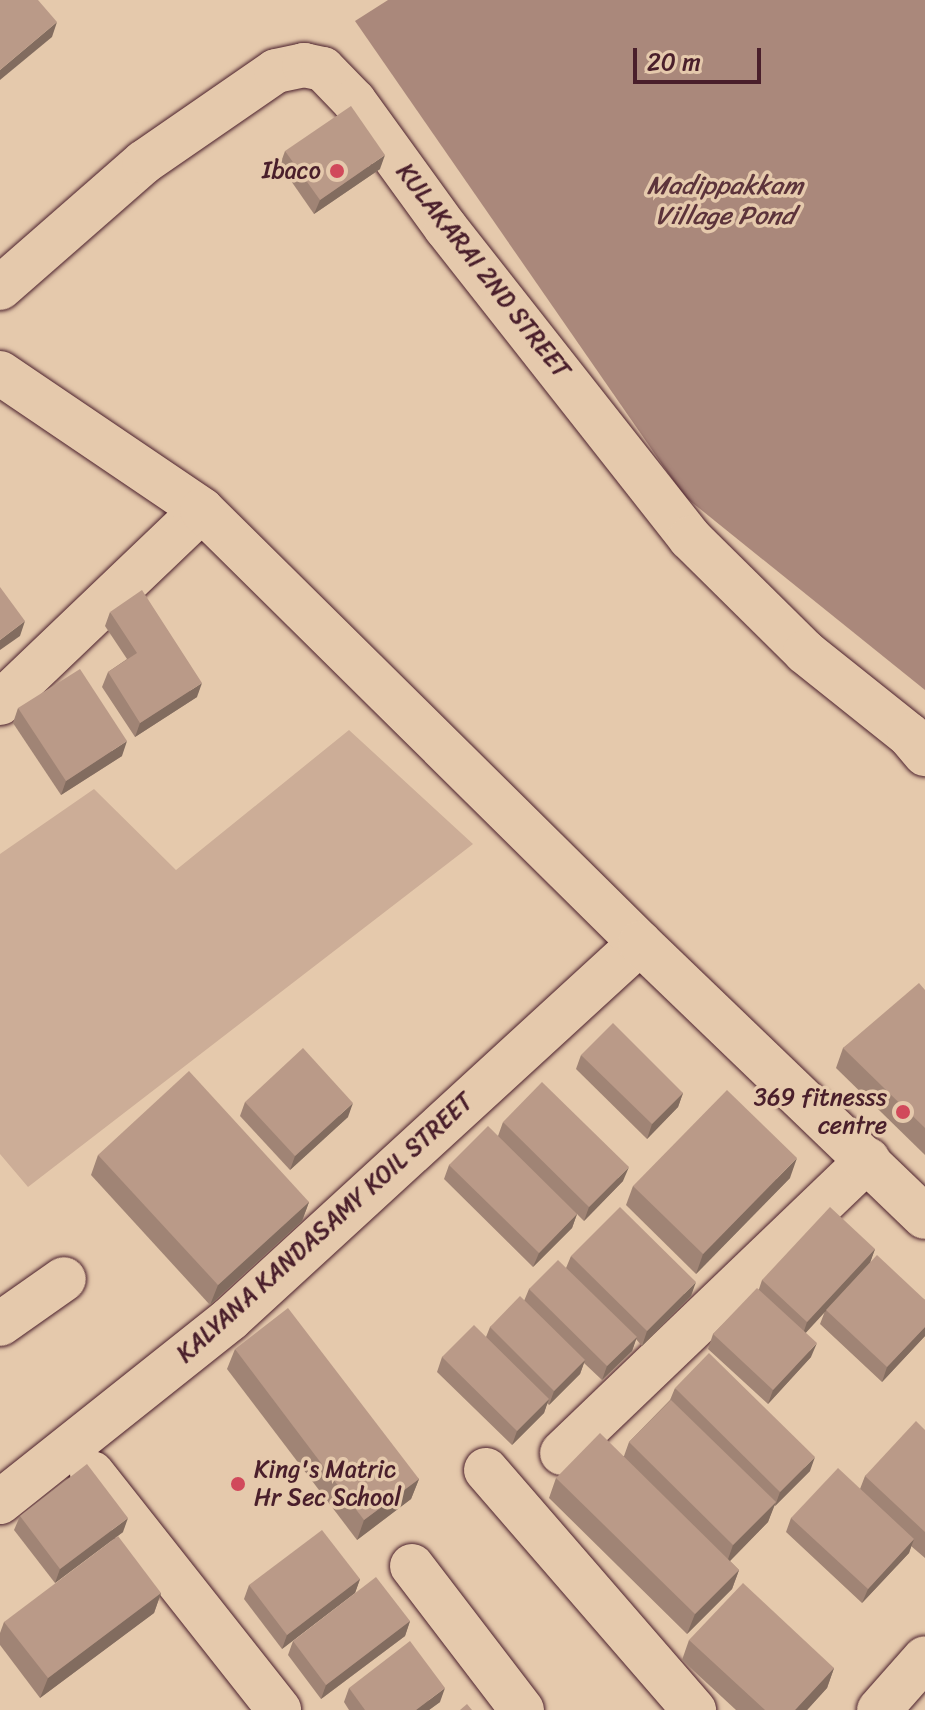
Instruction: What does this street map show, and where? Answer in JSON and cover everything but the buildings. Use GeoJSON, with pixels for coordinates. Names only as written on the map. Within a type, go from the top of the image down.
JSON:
{"type":"FeatureCollection","features":[{"type":"Feature","properties":{"kind":"street","name":"KULAKARAI 2ND STREET"},"geometry":{"type":"LineString","coordinates":[[0,288],[144,162],[276,71],[304,65],[323,69],[354,101],[446,228],[690,538],[805,652],[909,735],[925,754]]}},
{"type":"Feature","properties":{"kind":"street"},"geometry":{"type":"LineString","coordinates":[[0,373],[202,510],[640,943],[925,1217]]}},
{"type":"Feature","properties":{"kind":"street"},"geometry":{"type":"LineString","coordinates":[[0,703],[202,510]]}},
{"type":"Feature","properties":{"kind":"street","name":"KALYANA KANDASAMY KOIL STREET"},"geometry":{"type":"LineString","coordinates":[[0,1502],[230,1319],[640,943]]}},
{"type":"Feature","properties":{"kind":"street"},"geometry":{"type":"LineString","coordinates":[[562,1453],[868,1160]]}},
{"type":"Feature","properties":{"kind":"street"},"geometry":{"type":"LineString","coordinates":[[0,1324],[64,1279]]}},
{"type":"Feature","properties":{"kind":"street"},"geometry":{"type":"LineString","coordinates":[[70,1446],[279,1710]]}},
{"type":"Feature","properties":{"kind":"street"},"geometry":{"type":"LineString","coordinates":[[486,1470],[694,1710]]}},
{"type":"Feature","properties":{"kind":"street"},"geometry":{"type":"LineString","coordinates":[[412,1566],[522,1710]]}},
{"type":"Feature","properties":{"kind":"street"},"geometry":{"type":"LineString","coordinates":[[879,1710],[925,1658]]}},
{"type":"Feature","properties":{"kind":"shaded area"},"geometry":{"type":"Polygon","coordinates":[[[349,730],[473,844],[28,1187],[0,1154],[0,854],[94,789],[176,870],[349,730]]]}},
{"type":"Feature","properties":{"kind":"water","name":"Madippakkam Village Pond"},"geometry":{"type":"Polygon","coordinates":[[[388,0],[925,0],[925,690],[684,496],[355,21],[388,0]]]}},
{"type":"Feature","properties":{"kind":"place","name":"Ibaco"},"geometry":{"type":"Point","coordinates":[337,171]}},
{"type":"Feature","properties":{"kind":"place","name":"369 fitnesss centre"},"geometry":{"type":"Point","coordinates":[903,1112]}},
{"type":"Feature","properties":{"kind":"place","name":"King's Matric Hr Sec School"},"geometry":{"type":"Point","coordinates":[238,1484]}}]}
